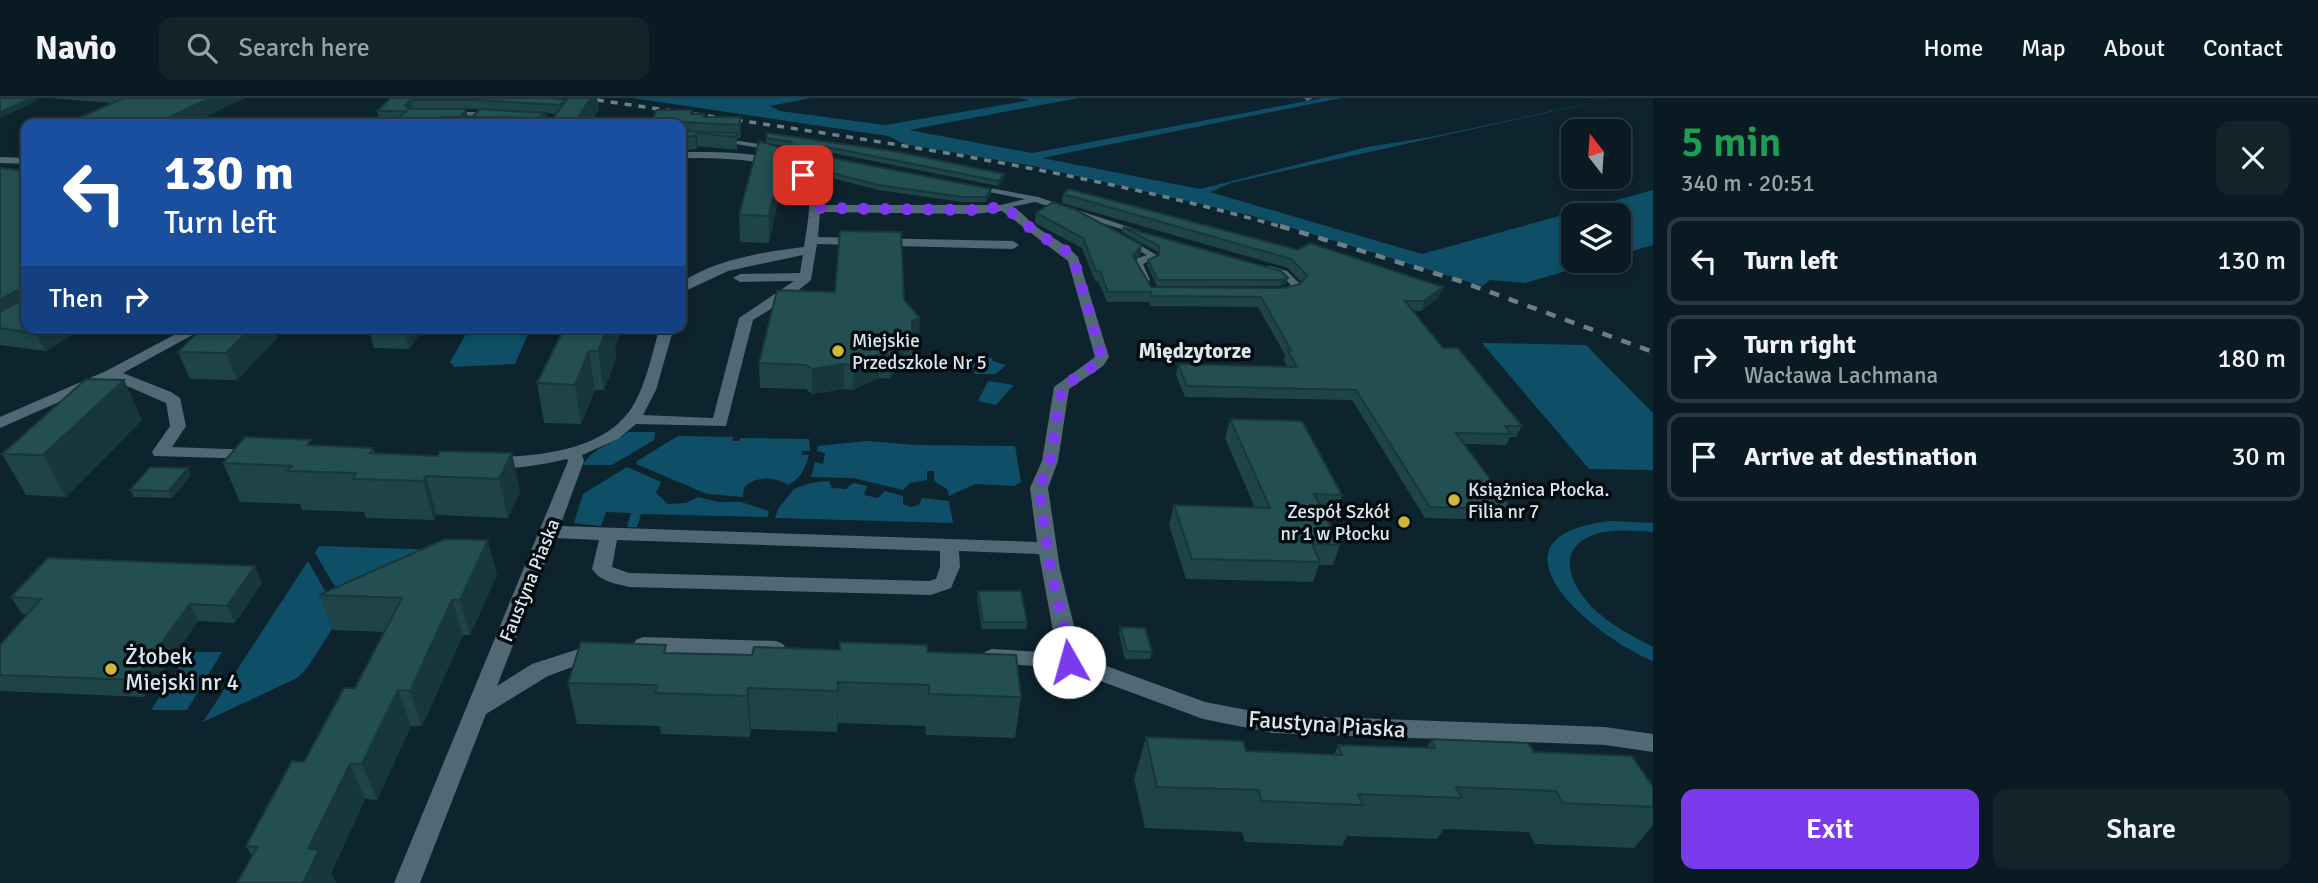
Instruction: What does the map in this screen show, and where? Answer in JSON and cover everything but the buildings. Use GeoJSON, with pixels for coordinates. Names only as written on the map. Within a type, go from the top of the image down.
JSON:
{"type":"FeatureCollection","features":[{"type":"Feature","properties":{"kind":"street"},"geometry":{"type":"LineString","coordinates":[[631,419],[720,423],[746,318],[778,296],[797,287],[806,277],[813,208],[813,192],[807,179],[787,164],[732,157],[686,155]]}},
{"type":"Feature","properties":{"kind":"street"},"geometry":{"type":"LineString","coordinates":[[0,160],[21,161]]}},
{"type":"Feature","properties":{"kind":"street"},"geometry":{"type":"LineString","coordinates":[[813,208],[972,210],[1004,207],[1015,213],[1035,232],[1066,251],[1074,260],[1102,352],[1098,363],[1070,379],[1061,390],[1050,461],[1039,488],[1047,548],[1065,630],[1069,662]]}},
{"type":"Feature","properties":{"kind":"street"},"geometry":{"type":"LineString","coordinates":[[686,284],[710,272],[809,245],[1013,244]]}},
{"type":"Feature","properties":{"kind":"street"},"geometry":{"type":"LineString","coordinates":[[740,278],[806,277]]}},
{"type":"Feature","properties":{"kind":"street"},"geometry":{"type":"LineString","coordinates":[[0,423],[111,374],[189,333]]}},
{"type":"Feature","properties":{"kind":"street"},"geometry":{"type":"LineString","coordinates":[[474,461],[517,461],[572,452],[615,434],[640,407],[665,333]]}},
{"type":"Feature","properties":{"kind":"street"},"geometry":{"type":"LineString","coordinates":[[111,374],[166,394],[174,401],[178,426],[160,452],[276,456]]}},
{"type":"Feature","properties":{"kind":"street","name":"Faustyna Piaska"},"geometry":{"type":"LineString","coordinates":[[407,883],[576,461],[572,452]]}},
{"type":"Feature","properties":{"kind":"street"},"geometry":{"type":"LineString","coordinates":[[548,532],[1047,548]]}},
{"type":"Feature","properties":{"kind":"street"},"geometry":{"type":"LineString","coordinates":[[609,534],[601,569],[610,576],[629,580],[931,588],[944,583],[950,567],[949,544]]}},
{"type":"Feature","properties":{"kind":"street"},"geometry":{"type":"LineString","coordinates":[[479,708],[540,670],[578,655],[605,649],[635,645],[800,649]]}},
{"type":"Feature","properties":{"kind":"street","name":"Faustyna Piaska"},"geometry":{"type":"LineString","coordinates":[[968,656],[1069,662],[1203,710],[1273,724],[1605,736],[1653,743]]}},
{"type":"Feature","properties":{"kind":"lane"},"geometry":{"type":"LineString","coordinates":[[440,114],[491,115]]}},
{"type":"Feature","properties":{"kind":"lane"},"geometry":{"type":"LineString","coordinates":[[474,119],[479,114]]}},
{"type":"Feature","properties":{"kind":"lane"},"geometry":{"type":"LineString","coordinates":[[715,140],[848,162]]}},
{"type":"Feature","properties":{"kind":"lane"},"geometry":{"type":"LineString","coordinates":[[787,164],[792,152]]}},
{"type":"Feature","properties":{"kind":"lane"},"geometry":{"type":"LineString","coordinates":[[787,164],[806,157],[822,156]]}},
{"type":"Feature","properties":{"kind":"lane"},"geometry":{"type":"LineString","coordinates":[[968,185],[1035,199],[1142,233]]}},
{"type":"Feature","properties":{"kind":"lane"},"geometry":{"type":"LineString","coordinates":[[1004,207],[1035,199]]}},
{"type":"Feature","properties":{"kind":"lane"},"geometry":{"type":"LineString","coordinates":[[1077,214],[1154,256],[1138,264],[1152,292]]}},
{"type":"Feature","properties":{"kind":"lane"},"geometry":{"type":"LineString","coordinates":[[1258,266],[1284,273],[1296,285],[1293,289],[1268,292]]}},
{"type":"Feature","properties":{"kind":"shaded area"},"geometry":{"type":"Polygon","coordinates":[[[632,98],[811,98],[770,106],[780,111],[885,125],[1031,100],[1017,98],[1078,98],[909,130],[1032,153],[1323,98],[1341,98],[1042,158],[1200,189],[1367,147],[1431,137],[1613,98],[1231,183],[1210,192],[1422,254],[1561,215],[1561,272],[1525,283],[1490,280],[1482,286],[1253,216],[1033,166],[904,144],[888,136],[632,98]]]}},
{"type":"Feature","properties":{"kind":"shaded area"},"geometry":{"type":"Polygon","coordinates":[[[1653,190],[1653,245],[1631,251],[1631,203],[1606,203],[1653,190]]]}},
{"type":"Feature","properties":{"kind":"shaded area"},"geometry":{"type":"Polygon","coordinates":[[[467,333],[528,333],[515,364],[454,367],[450,362],[467,333]]]}},
{"type":"Feature","properties":{"kind":"shaded area"},"geometry":{"type":"Polygon","coordinates":[[[1482,343],[1586,345],[1653,413],[1653,470],[1589,469],[1482,343]]]}},
{"type":"Feature","properties":{"kind":"shaded area"},"geometry":{"type":"Polygon","coordinates":[[[966,355],[992,358],[993,361],[1006,365],[996,374],[974,374],[975,368],[961,366],[966,355]]]}},
{"type":"Feature","properties":{"kind":"shaded area"},"geometry":{"type":"Polygon","coordinates":[[[988,381],[1014,385],[996,405],[978,401],[988,381]]]}},
{"type":"Feature","properties":{"kind":"shaded area"},"geometry":{"type":"Polygon","coordinates":[[[628,432],[655,432],[654,440],[612,465],[583,465],[597,450],[628,432]]]}},
{"type":"Feature","properties":{"kind":"shaded area"},"geometry":{"type":"Polygon","coordinates":[[[678,436],[733,437],[732,441],[740,441],[740,438],[809,439],[810,451],[802,451],[802,455],[809,455],[806,465],[799,476],[788,485],[777,480],[759,479],[744,488],[743,497],[707,494],[636,464],[678,436]]]}},
{"type":"Feature","properties":{"kind":"shaded area"},"geometry":{"type":"Polygon","coordinates":[[[867,441],[915,445],[1015,446],[1021,482],[1014,486],[975,484],[949,496],[947,489],[934,481],[934,471],[927,471],[927,480],[910,483],[903,490],[853,478],[811,477],[815,462],[823,464],[825,453],[817,451],[818,446],[867,441]]]}},
{"type":"Feature","properties":{"kind":"shaded area"},"geometry":{"type":"Polygon","coordinates":[[[627,467],[661,482],[656,493],[668,504],[686,503],[698,497],[718,502],[741,502],[769,511],[768,517],[641,514],[637,527],[627,527],[631,513],[606,512],[601,526],[574,523],[583,494],[627,467]]]}},
{"type":"Feature","properties":{"kind":"shaded area"},"geometry":{"type":"Polygon","coordinates":[[[829,481],[832,488],[846,489],[853,483],[867,486],[864,495],[878,498],[885,491],[903,496],[903,504],[910,507],[919,505],[922,498],[949,501],[953,523],[775,518],[778,509],[794,489],[810,483],[829,481]]]}},
{"type":"Feature","properties":{"kind":"shaded area"},"geometry":{"type":"Polygon","coordinates":[[[1612,521],[1653,523],[1653,532],[1623,530],[1593,535],[1573,550],[1570,569],[1579,590],[1594,609],[1622,630],[1653,647],[1653,661],[1601,631],[1576,609],[1558,587],[1548,565],[1551,545],[1572,530],[1612,521]]]}},
{"type":"Feature","properties":{"kind":"shaded area"},"geometry":{"type":"Polygon","coordinates":[[[319,546],[445,550],[346,605],[315,553],[319,546]]]}},
{"type":"Feature","properties":{"kind":"shaded area"},"geometry":{"type":"Polygon","coordinates":[[[308,561],[340,617],[307,668],[297,678],[203,722],[308,561]]]}},
{"type":"Feature","properties":{"kind":"shaded area"},"geometry":{"type":"Polygon","coordinates":[[[189,652],[222,652],[187,710],[151,710],[189,652]]]}},
{"type":"Feature","properties":{"kind":"railway"},"geometry":{"type":"LineString","coordinates":[[583,98],[849,137],[1025,167],[1199,205],[1286,228]]}},
{"type":"Feature","properties":{"kind":"railway"},"geometry":{"type":"LineString","coordinates":[[1280,226],[1460,281],[1653,352]]}},
{"type":"Feature","properties":{"kind":"place","name":"Miejskie Przedszkole Nr 5"},"geometry":{"type":"Point","coordinates":[838,351]}},
{"type":"Feature","properties":{"kind":"place","name":"Książnica Płocka. Filia nr 7"},"geometry":{"type":"Point","coordinates":[1454,500]}},
{"type":"Feature","properties":{"kind":"place","name":"Zespół Szkół nr 1 w Płocku"},"geometry":{"type":"Point","coordinates":[1404,522]}},
{"type":"Feature","properties":{"kind":"place","name":"Żłobek Miejski nr 4"},"geometry":{"type":"Point","coordinates":[111,669]}},
{"type":"Feature","properties":{"kind":"district","name":"Międzytorze"},"geometry":{"type":"Point","coordinates":[1195,351]}},
{"type":"Feature","properties":{"kind":"route"},"geometry":{"type":"LineString","coordinates":[[803,175],[813,192],[813,208],[972,210],[1005,207],[1012,210],[1035,232],[1066,251],[1074,260],[1102,357],[1098,363],[1070,379],[1062,387],[1050,461],[1039,488],[1050,569],[1058,594],[1069,662]]}}]}
